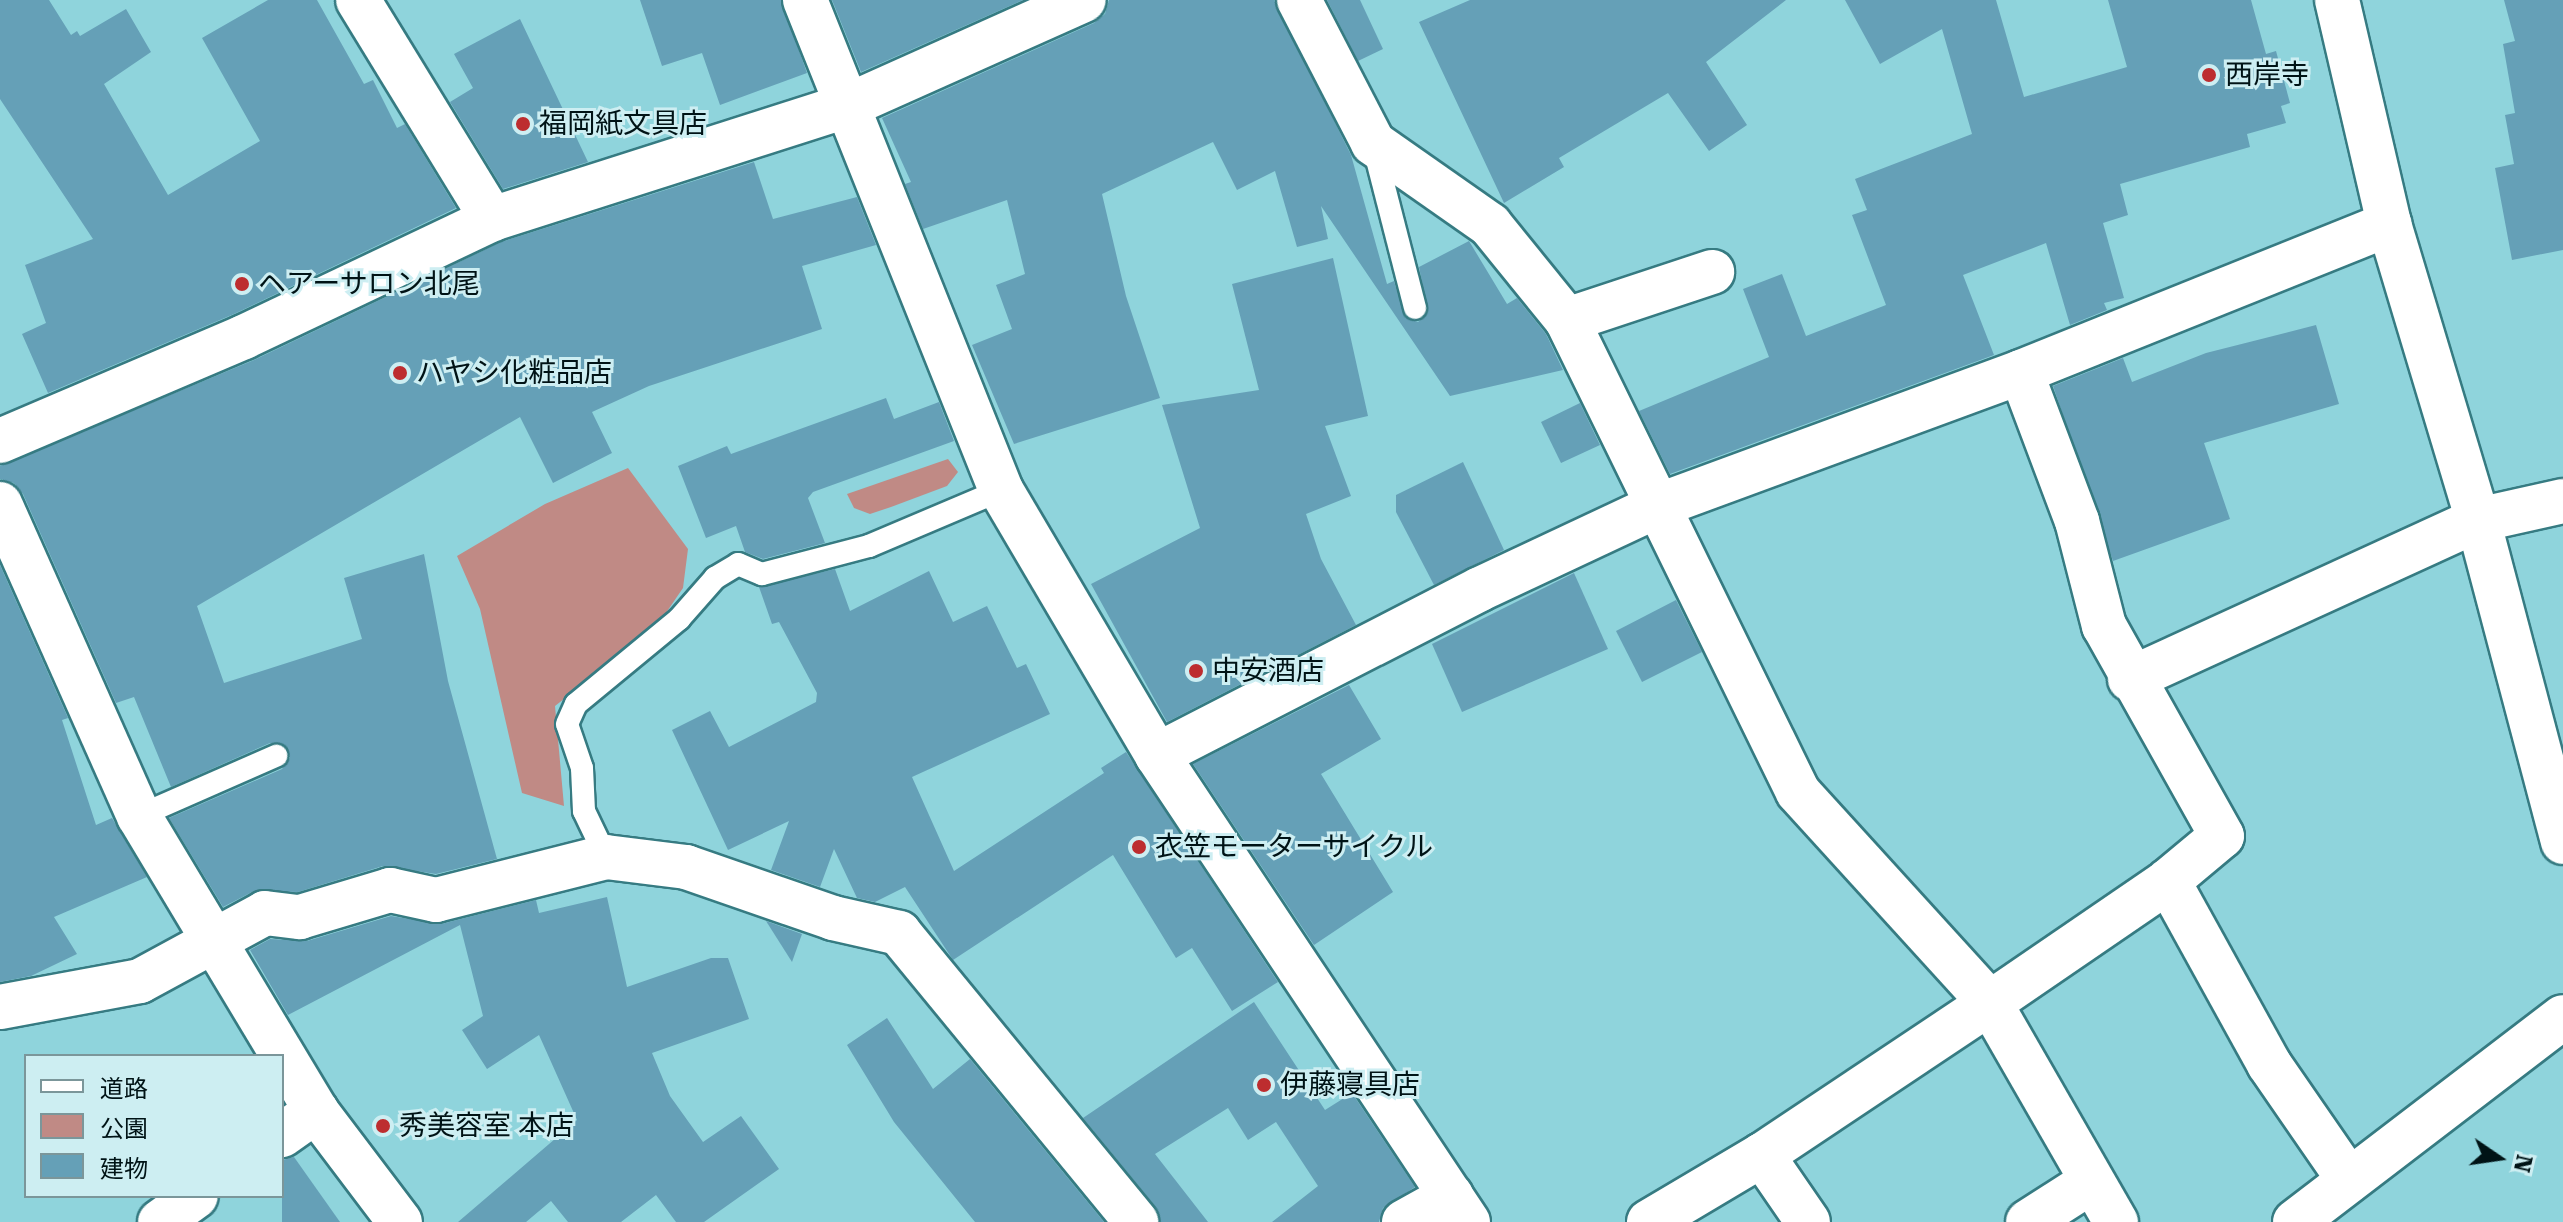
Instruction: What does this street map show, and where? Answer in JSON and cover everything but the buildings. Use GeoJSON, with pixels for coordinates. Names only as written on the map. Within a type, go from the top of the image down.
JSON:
{"type":"FeatureCollection","features":[{"type":"Feature","properties":{"kind":"street"},"geometry":{"type":"LineString","coordinates":[[358,0],[492,219]]}},
{"type":"Feature","properties":{"kind":"street"},"geometry":{"type":"LineString","coordinates":[[805,0],[849,105],[941,349],[1001,490],[1157,755],[1460,1209],[1404,1222]]}},
{"type":"Feature","properties":{"kind":"street"},"geometry":{"type":"LineString","coordinates":[[0,441],[244,337],[492,219],[849,105],[1084,0]]}},
{"type":"Feature","properties":{"kind":"street"},"geometry":{"type":"LineString","coordinates":[[1299,0],[1373,143],[1490,225],[1567,320],[1798,792],[1990,1003],[2089,1183],[2116,1222]]}},
{"type":"Feature","properties":{"kind":"street"},"geometry":{"type":"LineString","coordinates":[[2337,0],[2389,224],[2478,520],[2563,842]]}},
{"type":"Feature","properties":{"kind":"street"},"geometry":{"type":"LineString","coordinates":[[1157,755],[1480,589],[1657,506],[2021,372],[2389,224]]}},
{"type":"Feature","properties":{"kind":"street"},"geometry":{"type":"LineString","coordinates":[[1567,320],[1712,272]]}},
{"type":"Feature","properties":{"kind":"street"},"geometry":{"type":"LineString","coordinates":[[1649,1222],[1762,1155],[1990,1003],[2168,881],[2222,836],[2130,679],[2104,626],[2077,521],[2021,372]]}},
{"type":"Feature","properties":{"kind":"street"},"geometry":{"type":"LineString","coordinates":[[2130,679],[2478,520],[2563,501]]}},
{"type":"Feature","properties":{"kind":"street"},"geometry":{"type":"LineString","coordinates":[[0,504],[139,816],[214,943],[266,1054]]}},
{"type":"Feature","properties":{"kind":"street"},"geometry":{"type":"LineString","coordinates":[[0,1007],[140,981],[265,913],[300,917],[390,890],[436,900],[606,857],[686,867],[833,918],[899,933],[1136,1222]]}},
{"type":"Feature","properties":{"kind":"street"},"geometry":{"type":"LineString","coordinates":[[2168,881],[2269,1064],[2349,1180]]}},
{"type":"Feature","properties":{"kind":"street"},"geometry":{"type":"LineString","coordinates":[[2295,1222],[2563,1017]]}},
{"type":"Feature","properties":{"kind":"street"},"geometry":{"type":"LineString","coordinates":[[284,1091],[299,1123],[400,1222]]}},
{"type":"Feature","properties":{"kind":"street"},"geometry":{"type":"LineString","coordinates":[[1762,1155],[1808,1222]]}},
{"type":"Feature","properties":{"kind":"street"},"geometry":{"type":"LineString","coordinates":[[2028,1222],[2089,1183]]}},
{"type":"Feature","properties":{"kind":"street"},"geometry":{"type":"LineString","coordinates":[[160,1222],[193,1198]]}},
{"type":"Feature","properties":{"kind":"lane"},"geometry":{"type":"LineString","coordinates":[[1373,143],[1415,308]]}},
{"type":"Feature","properties":{"kind":"lane"},"geometry":{"type":"LineString","coordinates":[[606,857],[584,811],[582,768],[567,724],[576,704],[679,619],[715,578],[738,564],[762,574],[869,546],[1001,490]]}},
{"type":"Feature","properties":{"kind":"lane"},"geometry":{"type":"LineString","coordinates":[[139,816],[276,756]]}},
{"type":"Feature","properties":{"kind":"green space"},"geometry":{"type":"Polygon","coordinates":[[[948,459],[958,472],[947,486],[891,507],[870,514],[854,508],[847,494],[948,459]]]}},
{"type":"Feature","properties":{"kind":"green space"},"geometry":{"type":"Polygon","coordinates":[[[628,468],[688,549],[683,588],[657,626],[555,706],[564,806],[522,793],[480,609],[457,556],[545,504],[628,468]]]}},
{"type":"Feature","properties":{"kind":"place","name":"西岸寺"},"geometry":{"type":"Point","coordinates":[2209,75]}},
{"type":"Feature","properties":{"kind":"place","name":"福岡紙文具店"},"geometry":{"type":"Point","coordinates":[523,124]}},
{"type":"Feature","properties":{"kind":"place","name":"ヘアーサロン北尾"},"geometry":{"type":"Point","coordinates":[242,284]}},
{"type":"Feature","properties":{"kind":"place","name":"ハヤシ化粧品店"},"geometry":{"type":"Point","coordinates":[400,373]}},
{"type":"Feature","properties":{"kind":"place","name":"中安酒店"},"geometry":{"type":"Point","coordinates":[1196,671]}},
{"type":"Feature","properties":{"kind":"place","name":"衣笠モーターサイクル"},"geometry":{"type":"Point","coordinates":[1139,847]}},
{"type":"Feature","properties":{"kind":"place","name":"伊藤寝具店"},"geometry":{"type":"Point","coordinates":[1264,1085]}},
{"type":"Feature","properties":{"kind":"place","name":"秀美容室 本店"},"geometry":{"type":"Point","coordinates":[383,1126]}}]}
